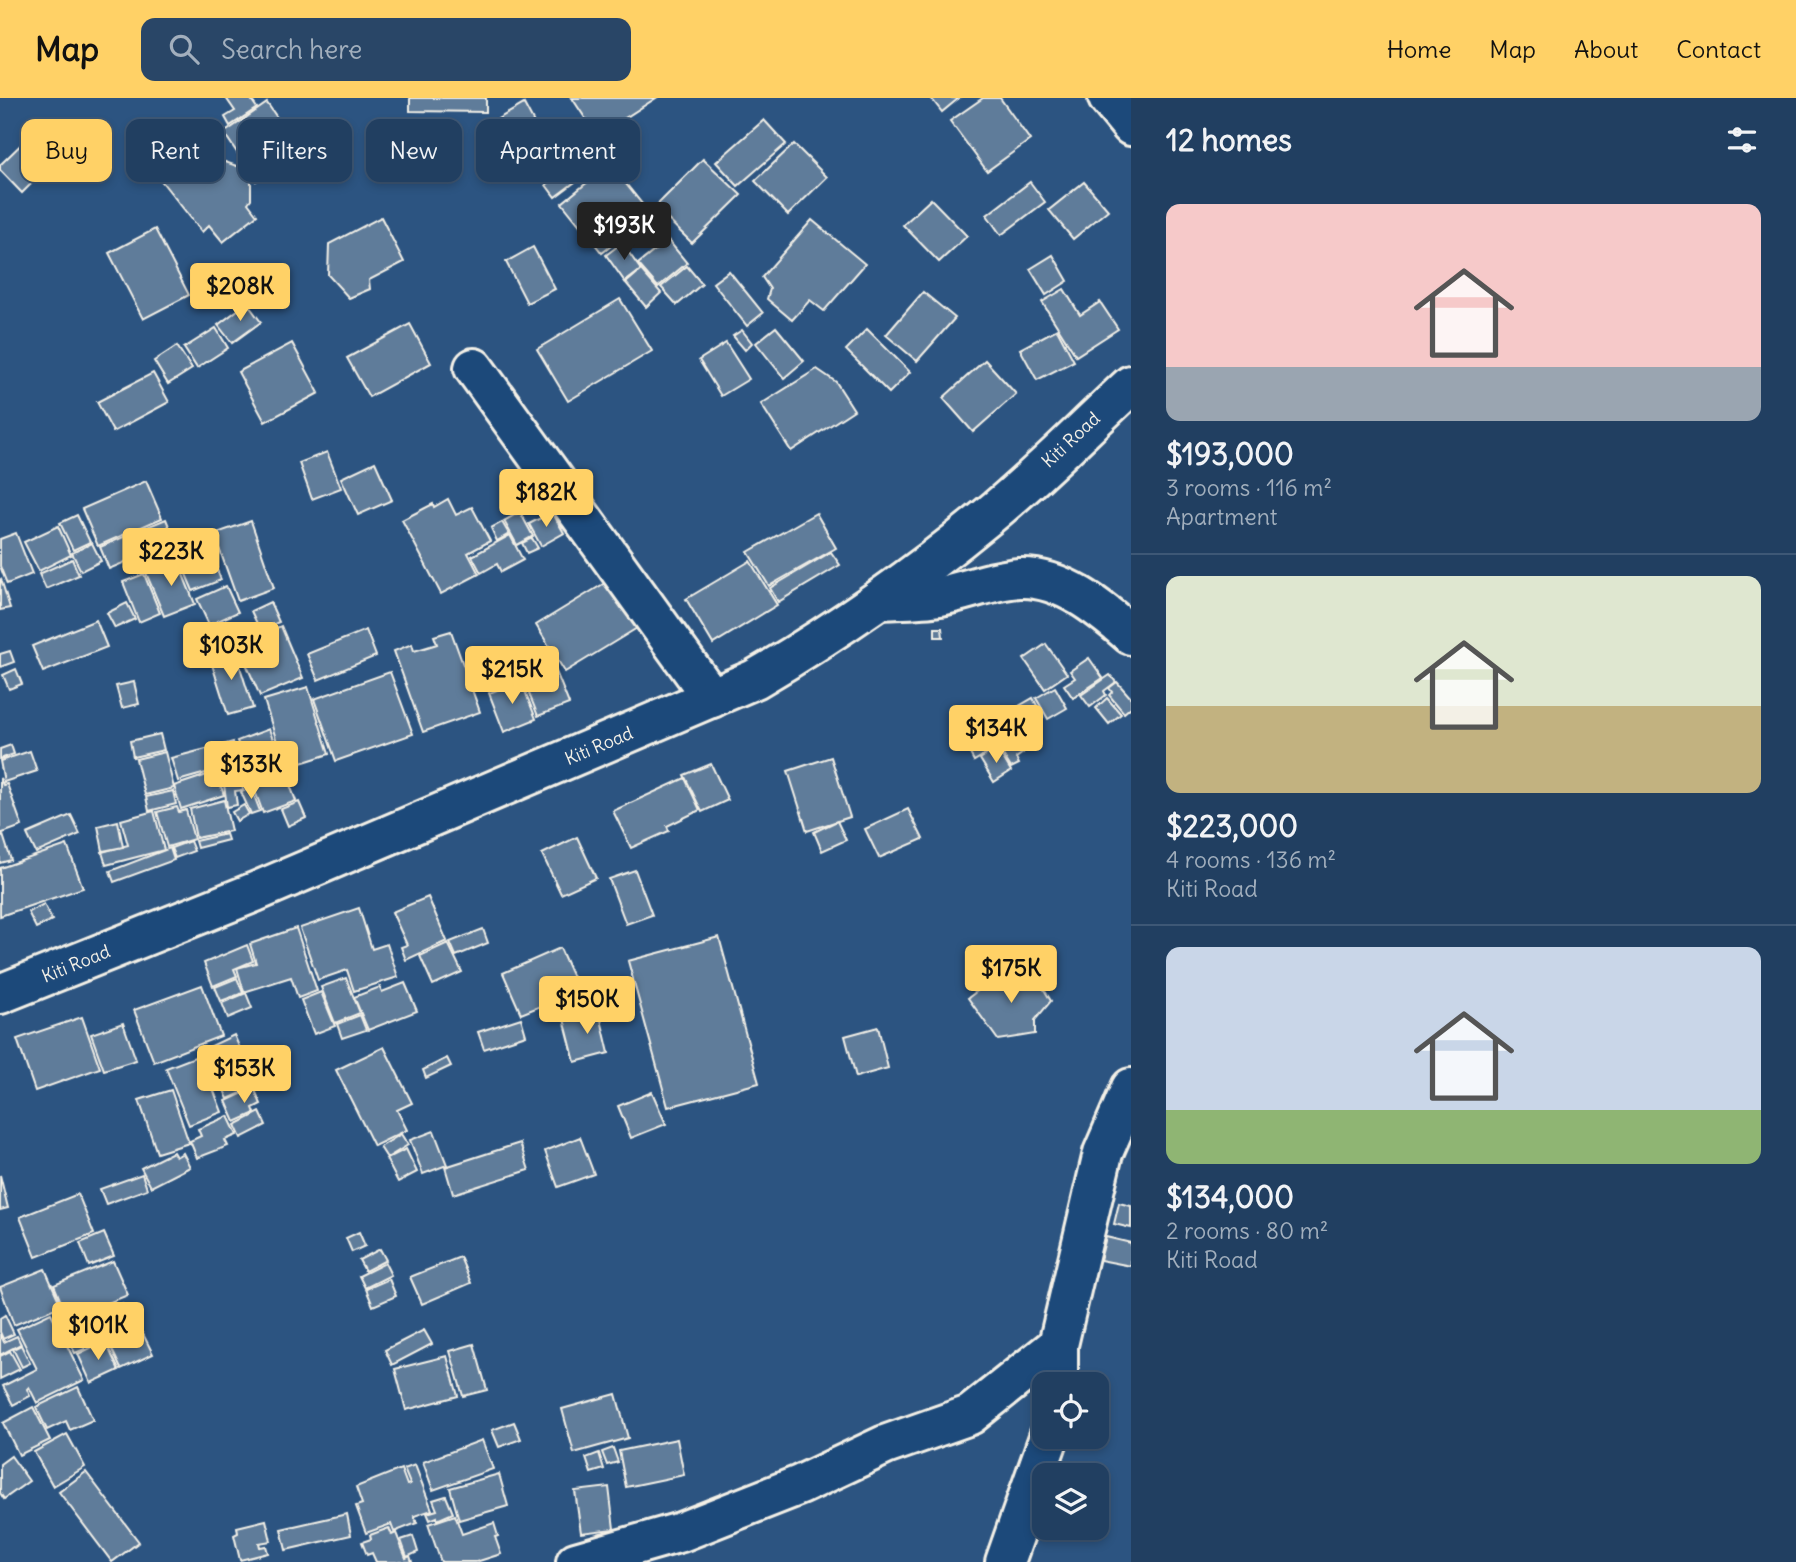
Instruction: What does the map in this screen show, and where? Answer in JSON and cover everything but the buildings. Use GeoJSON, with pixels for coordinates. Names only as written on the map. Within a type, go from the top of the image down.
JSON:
{"type":"FeatureCollection","features":[{"type":"Feature","properties":{"kind":"street"},"geometry":{"type":"LineString","coordinates":[[1108,98],[1131,126]]}},
{"type":"Feature","properties":{"kind":"street"},"geometry":{"type":"LineString","coordinates":[[474,368],[712,698]]}},
{"type":"Feature","properties":{"kind":"street","name":"Kiti Road"},"geometry":{"type":"LineString","coordinates":[[0,994],[255,892],[755,679],[881,600],[988,517],[1131,385]]}},
{"type":"Feature","properties":{"kind":"street"},"geometry":{"type":"LineString","coordinates":[[881,600],[940,596],[1020,578],[1042,581],[1068,590],[1105,612],[1131,635]]}},
{"type":"Feature","properties":{"kind":"street"},"geometry":{"type":"LineString","coordinates":[[1058,1372],[1058,1345],[1103,1153],[1131,1088]]}},
{"type":"Feature","properties":{"kind":"street"},"geometry":{"type":"LineString","coordinates":[[576,1562],[681,1532],[800,1485],[885,1444],[970,1415],[1058,1345]]}},
{"type":"Feature","properties":{"kind":"street"},"geometry":{"type":"LineString","coordinates":[[1005,1562],[1045,1449]]}}]}
